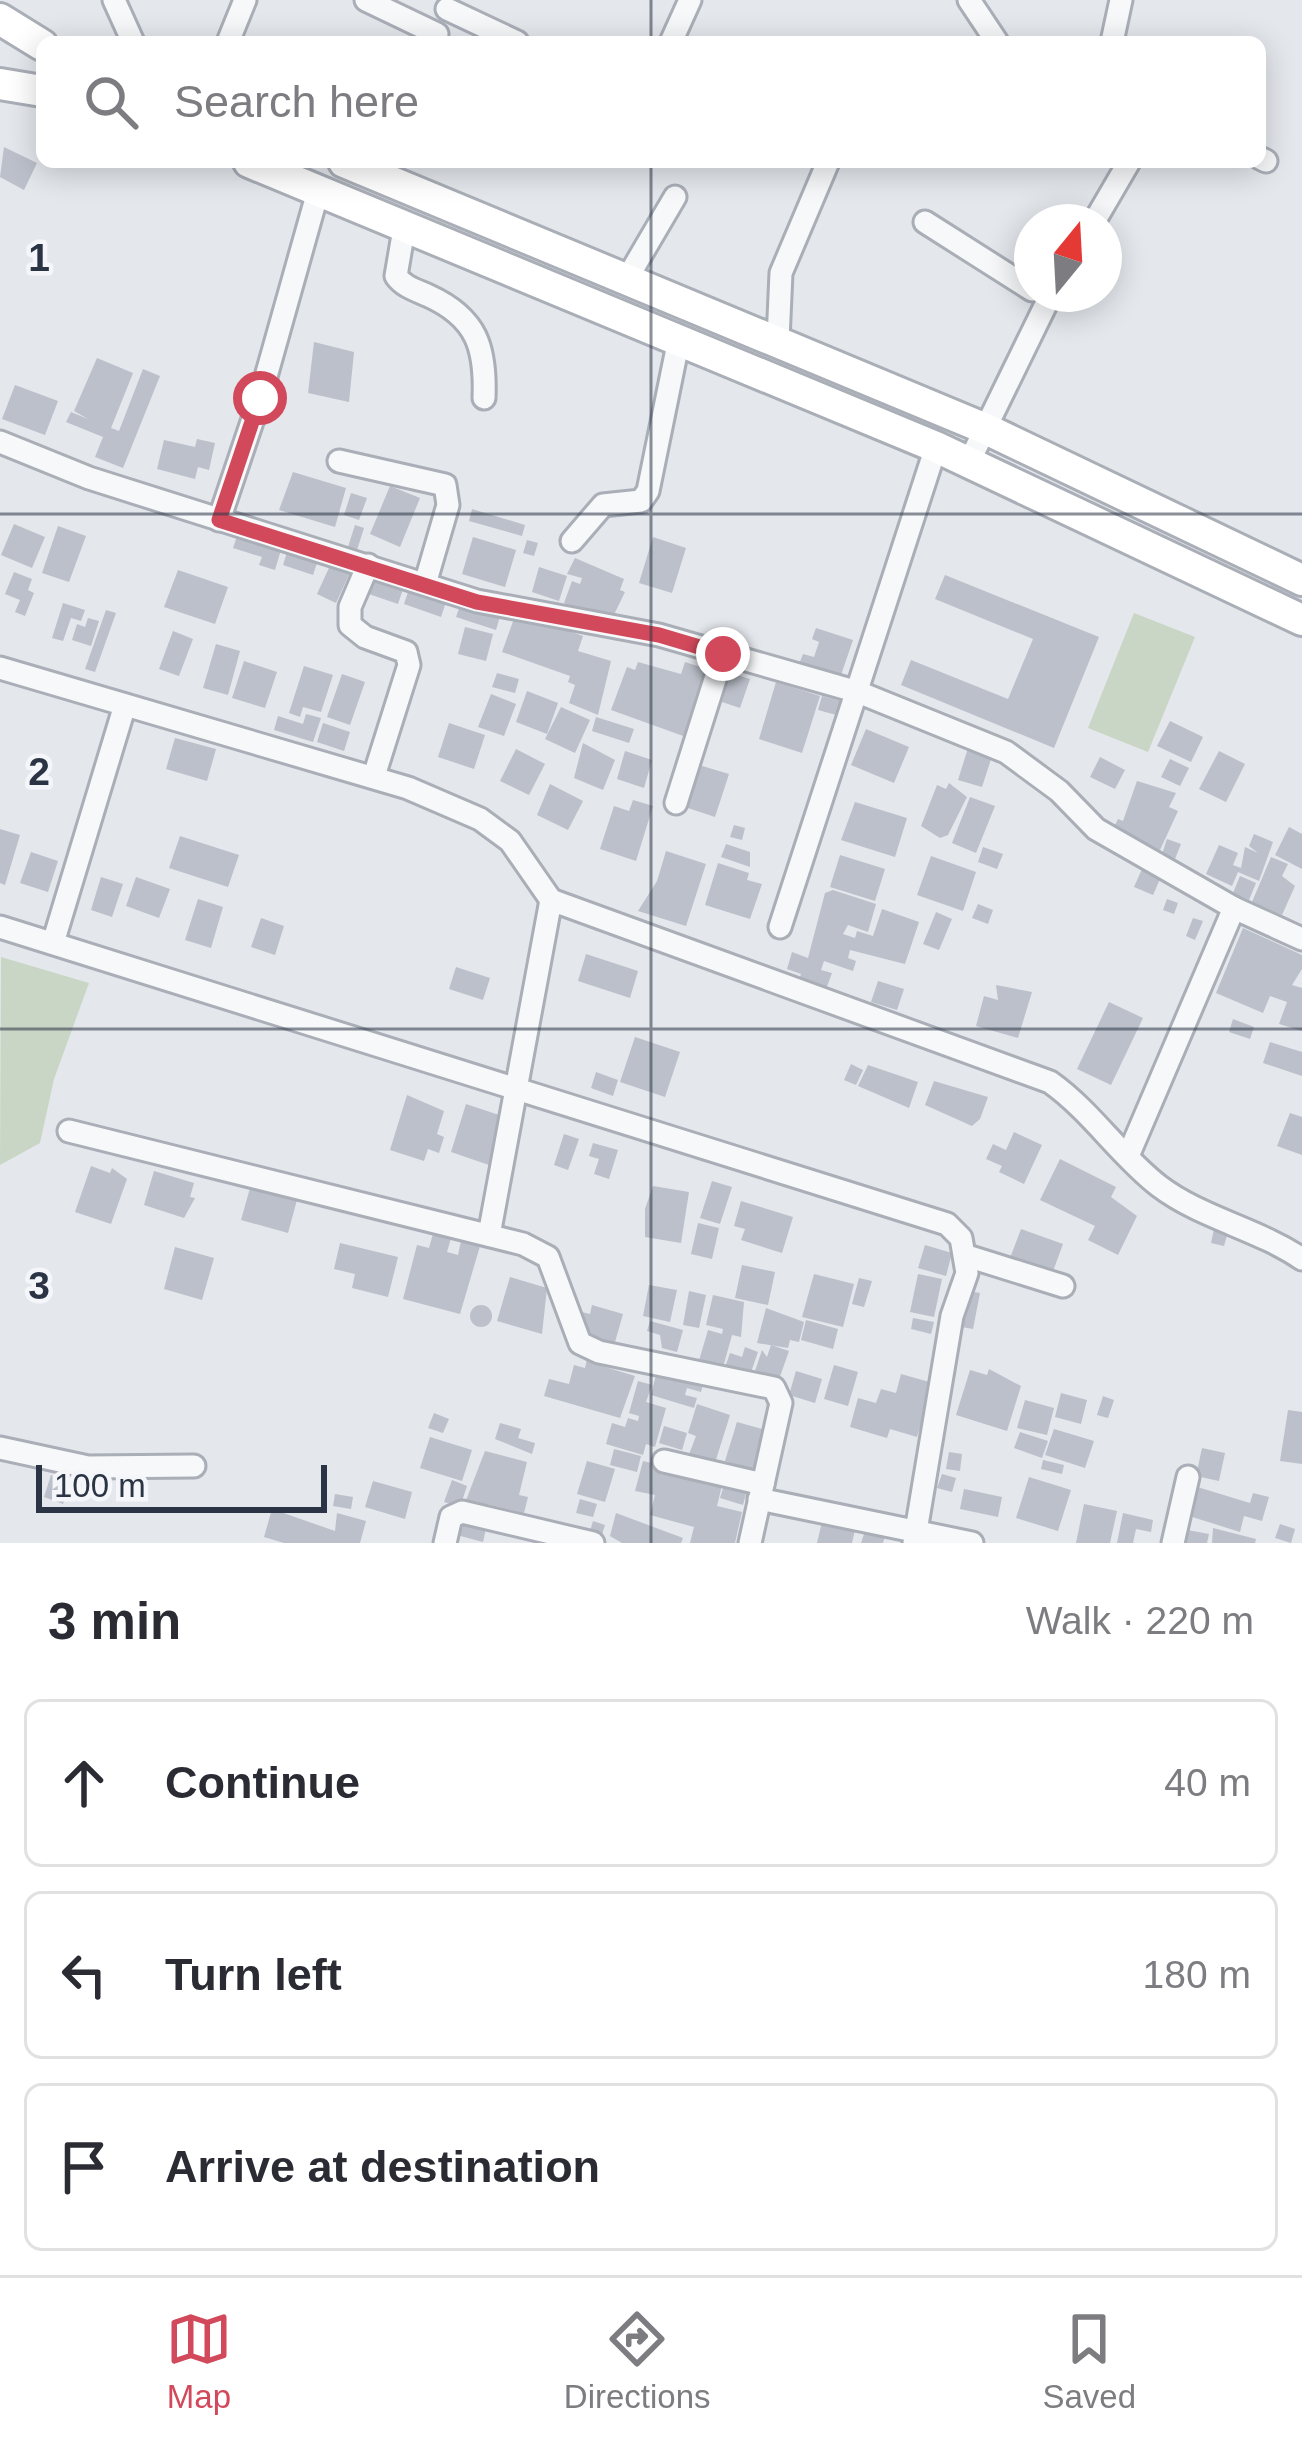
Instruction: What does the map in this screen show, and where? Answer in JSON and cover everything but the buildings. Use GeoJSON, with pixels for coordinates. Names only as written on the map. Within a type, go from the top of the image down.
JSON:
{"type":"FeatureCollection","features":[{"type":"Feature","properties":{"kind":"main road"},"geometry":{"type":"LineString","coordinates":[[0,19],[36,41]]}},
{"type":"Feature","properties":{"kind":"main road"},"geometry":{"type":"LineString","coordinates":[[0,84],[36,90]]}},
{"type":"Feature","properties":{"kind":"main road"},"geometry":{"type":"LineString","coordinates":[[264,168],[936,447],[1302,620]]}},
{"type":"Feature","properties":{"kind":"main road"},"geometry":{"type":"LineString","coordinates":[[367,168],[986,429],[1302,580]]}},
{"type":"Feature","properties":{"kind":"street"},"geometry":{"type":"LineString","coordinates":[[114,0],[130,36]]}},
{"type":"Feature","properties":{"kind":"street"},"geometry":{"type":"LineString","coordinates":[[230,36],[245,0]]}},
{"type":"Feature","properties":{"kind":"street"},"geometry":{"type":"LineString","coordinates":[[366,0],[431,36]]}},
{"type":"Feature","properties":{"kind":"street"},"geometry":{"type":"LineString","coordinates":[[674,36],[689,0]]}},
{"type":"Feature","properties":{"kind":"street"},"geometry":{"type":"LineString","coordinates":[[969,0],[993,36]]}},
{"type":"Feature","properties":{"kind":"street"},"geometry":{"type":"LineString","coordinates":[[1113,36],[1120,0]]}},
{"type":"Feature","properties":{"kind":"street"},"geometry":{"type":"LineString","coordinates":[[436,36],[449,4],[507,36]]}},
{"type":"Feature","properties":{"kind":"street"},"geometry":{"type":"LineString","coordinates":[[778,340],[781,273],[825,168]]}},
{"type":"Feature","properties":{"kind":"street"},"geometry":{"type":"LineString","coordinates":[[1104,204],[1126,168]]}},
{"type":"Feature","properties":{"kind":"street"},"geometry":{"type":"LineString","coordinates":[[219,520],[256,414],[319,188]]}},
{"type":"Feature","properties":{"kind":"street"},"geometry":{"type":"LineString","coordinates":[[628,277],[675,197]]}},
{"type":"Feature","properties":{"kind":"street"},"geometry":{"type":"LineString","coordinates":[[405,223],[396,276],[462,316],[480,337],[486,360],[484,398]]}},
{"type":"Feature","properties":{"kind":"street"},"geometry":{"type":"LineString","coordinates":[[925,223],[1014,278]]}},
{"type":"Feature","properties":{"kind":"street"},"geometry":{"type":"LineString","coordinates":[[969,462],[1035,312]]}},
{"type":"Feature","properties":{"kind":"street"},"geometry":{"type":"LineString","coordinates":[[572,541],[603,505],[641,501],[648,491],[680,339]]}},
{"type":"Feature","properties":{"kind":"street"},"geometry":{"type":"LineString","coordinates":[[0,442],[219,520],[477,602],[659,635],[858,692],[1006,752],[1059,791],[1096,829],[1234,908],[1302,939]]}},
{"type":"Feature","properties":{"kind":"street"},"geometry":{"type":"LineString","coordinates":[[780,927],[936,447]]}},
{"type":"Feature","properties":{"kind":"street"},"geometry":{"type":"LineString","coordinates":[[339,461],[445,485],[448,505],[425,584]]}},
{"type":"Feature","properties":{"kind":"street"},"geometry":{"type":"LineString","coordinates":[[368,565],[350,607],[350,625],[364,637],[406,652],[409,665],[374,776]]}},
{"type":"Feature","properties":{"kind":"street"},"geometry":{"type":"LineString","coordinates":[[676,803],[723,654]]}},
{"type":"Feature","properties":{"kind":"street"},"geometry":{"type":"LineString","coordinates":[[0,668],[374,776],[480,819],[510,841],[551,900],[1050,1082],[1077,1101],[1165,1191],[1248,1227],[1302,1259]]}},
{"type":"Feature","properties":{"kind":"street"},"geometry":{"type":"LineString","coordinates":[[52,943],[125,705]]}},
{"type":"Feature","properties":{"kind":"street"},"geometry":{"type":"LineString","coordinates":[[489,1235],[551,900]]}},
{"type":"Feature","properties":{"kind":"street"},"geometry":{"type":"LineString","coordinates":[[1128,1156],[1234,908]]}},
{"type":"Feature","properties":{"kind":"street"},"geometry":{"type":"LineString","coordinates":[[0,927],[947,1224],[962,1238],[967,1256],[916,1536]]}},
{"type":"Feature","properties":{"kind":"street"},"geometry":{"type":"LineString","coordinates":[[69,1131],[489,1235],[548,1257],[580,1343],[598,1352],[774,1388],[781,1394],[750,1543]]}},
{"type":"Feature","properties":{"kind":"street"},"geometry":{"type":"LineString","coordinates":[[967,1256],[1063,1286]]}},
{"type":"Feature","properties":{"kind":"street"},"geometry":{"type":"LineString","coordinates":[[0,1448],[88,1467],[194,1466]]}},
{"type":"Feature","properties":{"kind":"street"},"geometry":{"type":"LineString","coordinates":[[664,1461],[916,1536],[972,1543]]}},
{"type":"Feature","properties":{"kind":"street"},"geometry":{"type":"LineString","coordinates":[[1173,1543],[1188,1477]]}},
{"type":"Feature","properties":{"kind":"street"},"geometry":{"type":"LineString","coordinates":[[446,1543],[451,1517],[462,1512],[592,1543]]}},
{"type":"Feature","properties":{"kind":"green space"},"geometry":{"type":"Polygon","coordinates":[[[1134,613],[1195,637],[1148,752],[1088,728],[1134,613]]]}},
{"type":"Feature","properties":{"kind":"green space"},"geometry":{"type":"Polygon","coordinates":[[[1,957],[89,983],[54,1079],[40,1143],[0,1165],[1,957]]]}},
{"type":"Feature","properties":{"kind":"route"},"geometry":{"type":"LineString","coordinates":[[260,398],[219,520],[477,602],[659,635],[723,654]]}}]}
